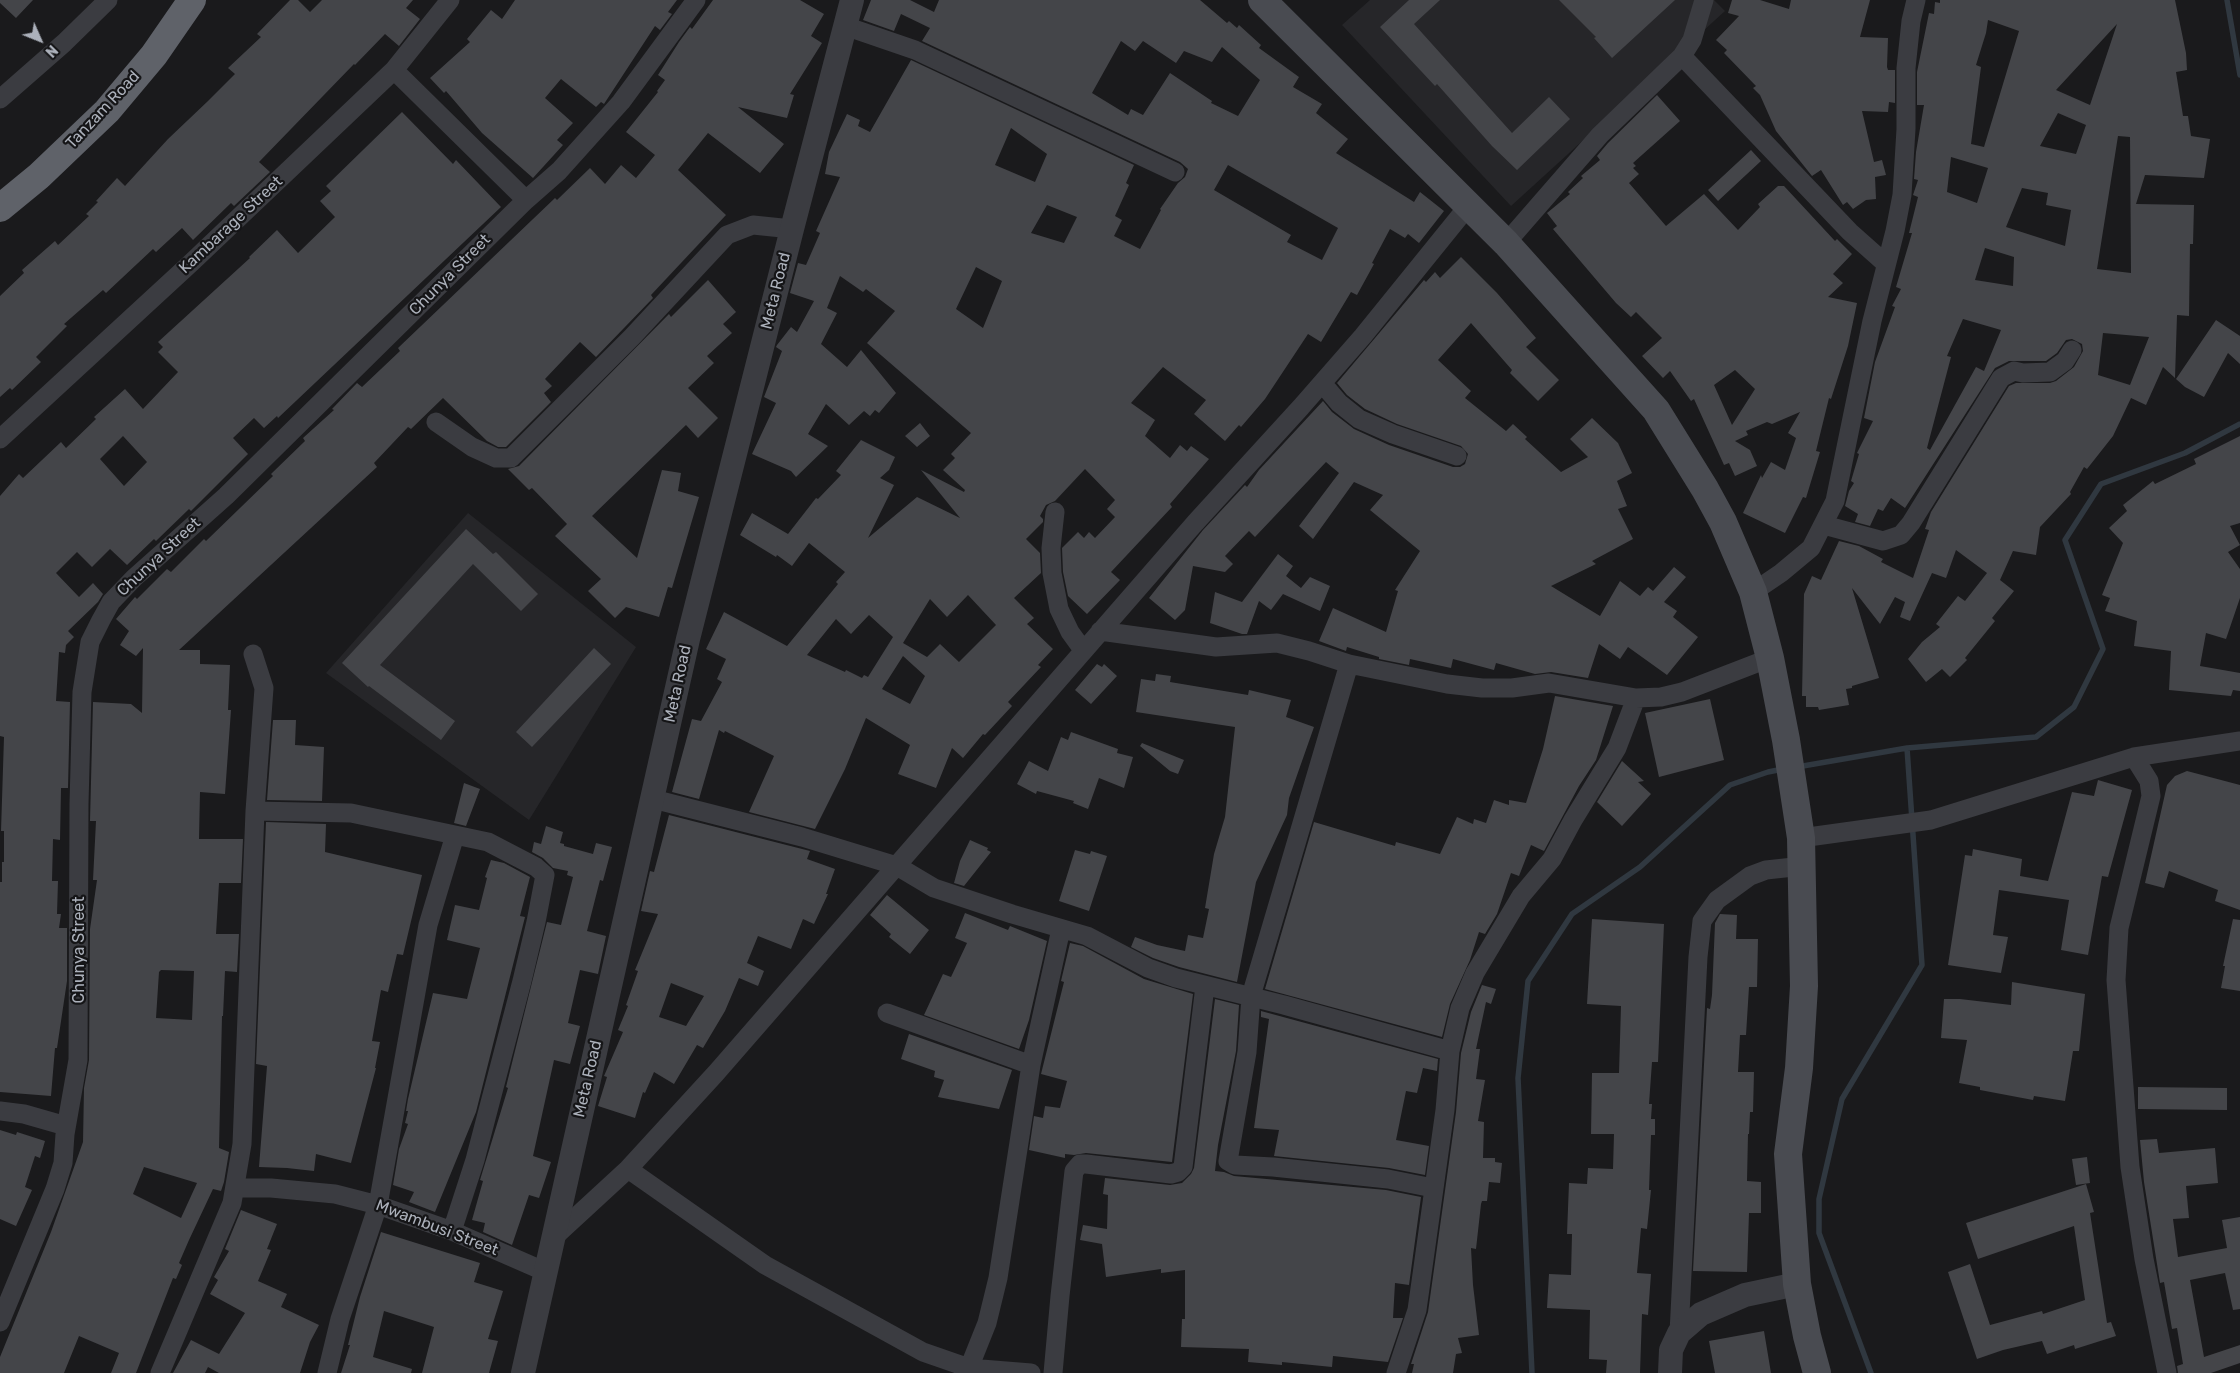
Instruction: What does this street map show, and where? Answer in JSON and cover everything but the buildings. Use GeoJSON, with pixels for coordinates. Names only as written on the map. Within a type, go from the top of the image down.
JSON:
{"type":"FeatureCollection","features":[{"type":"Feature","properties":{"kind":"highway","name":"Tanzam Road"},"geometry":{"type":"LineString","coordinates":[[0,208],[39,176],[107,111],[154,55],[192,0]]}},
{"type":"Feature","properties":{"kind":"main road"},"geometry":{"type":"LineString","coordinates":[[1262,0],[1506,243],[1656,410],[1706,488],[1753,592],[1770,658],[1786,740],[1801,838],[1804,986],[1799,1068],[1788,1154],[1797,1284],[1807,1336],[1817,1373]]}},
{"type":"Feature","properties":{"kind":"street"},"geometry":{"type":"LineString","coordinates":[[0,99],[64,43],[108,0]]}},
{"type":"Feature","properties":{"kind":"street","name":"Kambarage Street"},"geometry":{"type":"LineString","coordinates":[[0,439],[192,262],[394,70],[450,0]]}},
{"type":"Feature","properties":{"kind":"street","name":"Chunya Street"},"geometry":{"type":"LineString","coordinates":[[0,1322],[64,1163],[66,1126],[78,1060],[79,804],[82,692],[90,642],[111,602],[134,578],[226,496],[526,200],[558,171],[620,102],[696,0]]}},
{"type":"Feature","properties":{"kind":"street","name":"Meta Road"},"geometry":{"type":"LineString","coordinates":[[523,1373],[688,640],[852,0]]}},
{"type":"Feature","properties":{"kind":"street"},"geometry":{"type":"LineString","coordinates":[[1506,243],[1600,135],[1682,56],[1692,40],[1704,0]]}},
{"type":"Feature","properties":{"kind":"street"},"geometry":{"type":"LineString","coordinates":[[1753,592],[1781,573],[1811,548],[1835,500],[1872,321],[1895,232],[1902,195],[1906,129],[1906,68],[1911,21],[1916,0]]}},
{"type":"Feature","properties":{"kind":"street"},"geometry":{"type":"LineString","coordinates":[[846,26],[916,50],[1175,172]]}},
{"type":"Feature","properties":{"kind":"street"},"geometry":{"type":"LineString","coordinates":[[1682,56],[1850,232],[1886,264]]}},
{"type":"Feature","properties":{"kind":"street"},"geometry":{"type":"LineString","coordinates":[[394,70],[526,200]]}},
{"type":"Feature","properties":{"kind":"street"},"geometry":{"type":"LineString","coordinates":[[552,1239],[628,1169],[716,1073],[1083,650],[1322,383],[1469,205]]}},
{"type":"Feature","properties":{"kind":"street"},"geometry":{"type":"LineString","coordinates":[[436,422],[472,447],[496,458],[511,458],[632,337],[727,235],[753,225],[792,229]]}},
{"type":"Feature","properties":{"kind":"street"},"geometry":{"type":"LineString","coordinates":[[1824,525],[1883,541],[1901,535],[1911,523],[2001,378],[2014,371],[2023,373],[2050,372],[2065,361],[2072,350]]}},
{"type":"Feature","properties":{"kind":"street"},"geometry":{"type":"LineString","coordinates":[[1322,383],[1339,404],[1359,419],[1393,434],[1457,456]]}},
{"type":"Feature","properties":{"kind":"street"},"geometry":{"type":"LineString","coordinates":[[1055,512],[1051,548],[1052,573],[1059,609],[1070,632],[1083,650]]}},
{"type":"Feature","properties":{"kind":"street"},"geometry":{"type":"LineString","coordinates":[[1100,631],[1216,647],[1276,643],[1309,651],[1348,664],[1438,682],[1482,688],[1512,688],[1549,683],[1636,698],[1661,697],[1682,692],[1770,658]]}},
{"type":"Feature","properties":{"kind":"street"},"geometry":{"type":"LineString","coordinates":[[160,1373],[232,1203],[242,1144],[256,811],[264,688],[253,654]]}},
{"type":"Feature","properties":{"kind":"street"},"geometry":{"type":"LineString","coordinates":[[1348,664],[1251,996],[1247,1052],[1239,1106],[1229,1152],[1230,1164],[1388,1179],[1433,1188]]}},
{"type":"Feature","properties":{"kind":"street"},"geometry":{"type":"LineString","coordinates":[[1396,1373],[1417,1310],[1445,1110],[1450,1051],[1460,1008],[1475,973],[1521,896],[1552,859],[1573,820],[1617,748],[1636,698]]}},
{"type":"Feature","properties":{"kind":"street"},"geometry":{"type":"LineString","coordinates":[[1801,838],[1931,820],[2134,758],[2240,741]]}},
{"type":"Feature","properties":{"kind":"street"},"geometry":{"type":"LineString","coordinates":[[2134,758],[2149,781],[2151,796],[2119,928],[2116,980],[2130,1167],[2144,1260],[2167,1373]]}},
{"type":"Feature","properties":{"kind":"street"},"geometry":{"type":"LineString","coordinates":[[653,798],[802,837],[897,866],[934,888],[1098,941],[1148,968],[1205,986],[1251,996],[1450,1051]]}},
{"type":"Feature","properties":{"kind":"street"},"geometry":{"type":"LineString","coordinates":[[256,811],[351,812],[488,842],[536,867],[545,875],[522,981],[475,1160],[452,1230]]}},
{"type":"Feature","properties":{"kind":"street"},"geometry":{"type":"LineString","coordinates":[[327,1373],[340,1319],[378,1205],[428,925],[455,835]]}},
{"type":"Feature","properties":{"kind":"street"},"geometry":{"type":"LineString","coordinates":[[1670,1373],[1671,1350],[1679,1333],[1698,957],[1702,921],[1717,900],[1750,876],[1766,870],[1803,866]]}},
{"type":"Feature","properties":{"kind":"street"},"geometry":{"type":"LineString","coordinates":[[969,1368],[987,1323],[998,1278],[1031,1065],[1061,929]]}},
{"type":"Feature","properties":{"kind":"street"},"geometry":{"type":"LineString","coordinates":[[1053,1373],[1074,1171],[1080,1164],[1171,1174],[1178,1172],[1183,1167],[1205,986]]}},
{"type":"Feature","properties":{"kind":"street"},"geometry":{"type":"LineString","coordinates":[[887,1013],[1031,1065]]}},
{"type":"Feature","properties":{"kind":"street"},"geometry":{"type":"LineString","coordinates":[[0,1111],[24,1114],[66,1126]]}},
{"type":"Feature","properties":{"kind":"street"},"geometry":{"type":"LineString","coordinates":[[628,1169],[765,1265],[923,1352],[969,1368],[1031,1373]]}},
{"type":"Feature","properties":{"kind":"street","name":"Mwambusi Street"},"geometry":{"type":"LineString","coordinates":[[235,1188],[271,1188],[334,1194],[378,1205],[452,1230],[546,1272]]}},
{"type":"Feature","properties":{"kind":"street"},"geometry":{"type":"LineString","coordinates":[[1679,1333],[1701,1314],[1721,1304],[1744,1295],[1797,1284]]}},
{"type":"Feature","properties":{"kind":"shaded area"},"geometry":{"type":"Polygon","coordinates":[[[1370,0],[1714,0],[1725,11],[1511,206],[1342,25],[1370,0]]]}},
{"type":"Feature","properties":{"kind":"shaded area"},"geometry":{"type":"Polygon","coordinates":[[[468,513],[636,647],[529,820],[326,673],[468,513]]]}},
{"type":"Feature","properties":{"kind":"waterway"},"geometry":{"type":"LineString","coordinates":[[2227,0],[2240,75]]}},
{"type":"Feature","properties":{"kind":"waterway"},"geometry":{"type":"LineString","coordinates":[[1797,767],[1907,748],[2036,737],[2074,707],[2103,649],[2065,540],[2101,484],[2185,453],[2240,424]]}},
{"type":"Feature","properties":{"kind":"waterway"},"geometry":{"type":"LineString","coordinates":[[1871,1373],[1819,1233],[1819,1199],[1842,1099],[1922,965],[1907,748]]}},
{"type":"Feature","properties":{"kind":"waterway"},"geometry":{"type":"LineString","coordinates":[[1532,1373],[1518,1078],[1528,981],[1572,914],[1640,867],[1730,785],[1783,769]]}}]}
